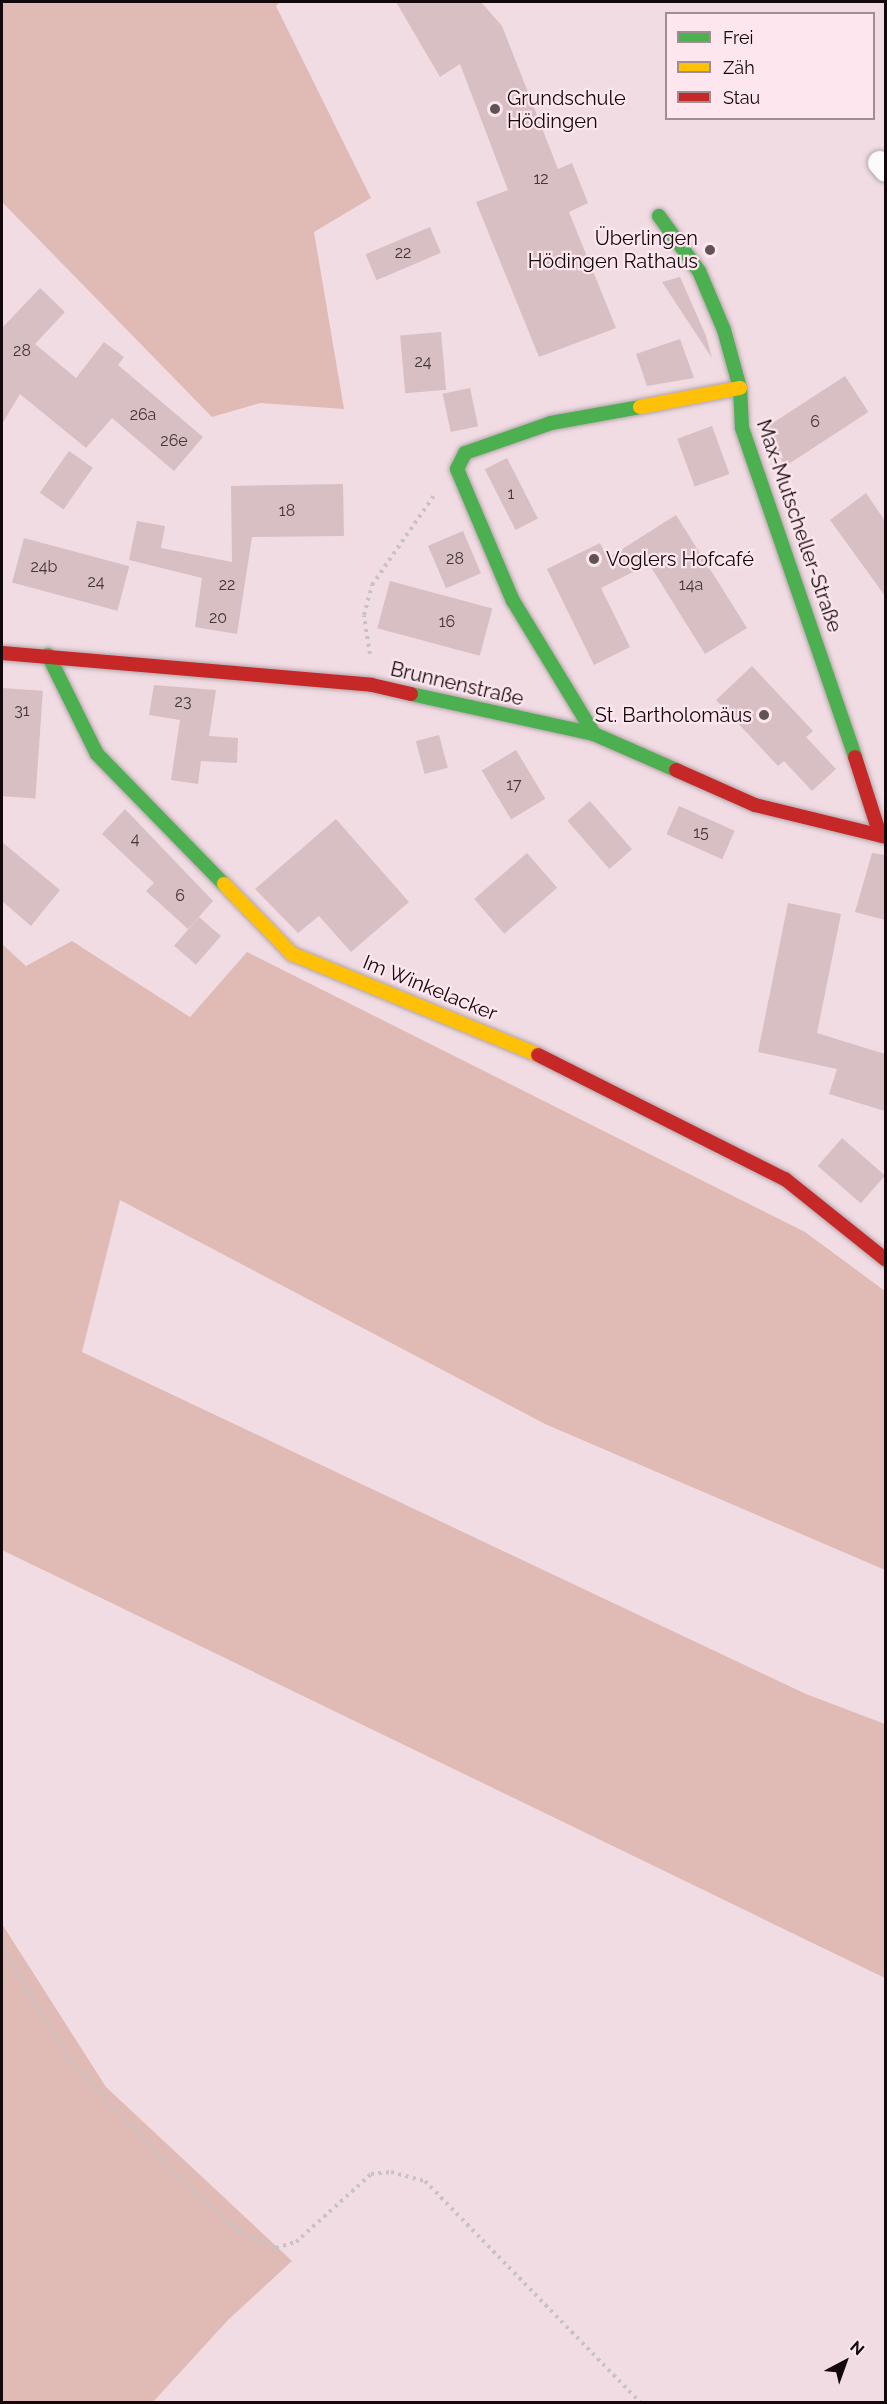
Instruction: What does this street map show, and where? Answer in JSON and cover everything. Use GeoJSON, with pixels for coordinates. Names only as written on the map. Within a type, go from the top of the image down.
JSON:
{"type":"FeatureCollection","features":[{"type":"Feature","properties":{"kind":"street","name":"Max-Mutscheller-Straße"},"geometry":{"type":"LineString","coordinates":[[658,216],[699,271],[741,388],[742,428],[803,594],[883,836]]}},
{"type":"Feature","properties":{"kind":"street"},"geometry":{"type":"LineString","coordinates":[[594,734],[513,601],[457,469],[465,453],[551,423],[741,388]]}},
{"type":"Feature","properties":{"kind":"street","name":"Brunnenstraße"},"geometry":{"type":"LineString","coordinates":[[2,653],[48,655],[372,685],[594,734],[755,805],[883,836]]}},
{"type":"Feature","properties":{"kind":"street","name":"Im Winkelacker"},"geometry":{"type":"LineString","coordinates":[[48,655],[97,754],[292,954],[511,1041],[785,1179],[885,1260]]}},
{"type":"Feature","properties":{"kind":"path"},"geometry":{"type":"LineString","coordinates":[[372,685],[364,615],[372,585],[457,469]]}},
{"type":"Feature","properties":{"kind":"path"},"geometry":{"type":"LineString","coordinates":[[2,1947],[69,2061],[186,2186],[239,2231],[276,2248],[296,2242],[371,2174],[391,2172],[425,2181],[640,2403]]}},
{"type":"Feature","properties":{"kind":"shaded area"},"geometry":{"type":"Polygon","coordinates":[[[2,2],[280,2],[276,6],[371,198],[314,232],[344,409],[260,403],[212,417],[2,202],[2,2]]]}},
{"type":"Feature","properties":{"kind":"shaded area"},"geometry":{"type":"Polygon","coordinates":[[[72,941],[190,1017],[247,952],[805,1232],[885,1291],[885,1570],[545,1424],[120,1200],[82,1352],[806,1694],[885,1724],[885,1978],[2,1550],[2,944],[26,966],[72,941]]]}},
{"type":"Feature","properties":{"kind":"shaded area"},"geometry":{"type":"Polygon","coordinates":[[[2,1924],[106,2087],[292,2261],[228,2320],[153,2402],[2,2402],[2,1924]]]}},
{"type":"Feature","properties":{"kind":"building"},"geometry":{"type":"Polygon","coordinates":[[[396,2],[481,2],[502,26],[558,169],[572,163],[588,203],[569,212],[616,328],[539,357],[476,202],[508,190],[460,64],[440,77],[396,2]]]}},
{"type":"Feature","properties":{"kind":"building"},"geometry":{"type":"Polygon","coordinates":[[[430,227],[441,253],[377,280],[366,254],[430,227]]]}},
{"type":"Feature","properties":{"kind":"building"},"geometry":{"type":"Polygon","coordinates":[[[680,277],[706,336],[712,358],[662,282],[680,277]]]}},
{"type":"Feature","properties":{"kind":"building"},"geometry":{"type":"Polygon","coordinates":[[[40,288],[65,312],[35,344],[76,378],[104,342],[124,357],[118,365],[203,437],[174,471],[112,418],[86,448],[20,394],[2,424],[2,328],[40,288]]]}},
{"type":"Feature","properties":{"kind":"building"},"geometry":{"type":"Polygon","coordinates":[[[441,332],[446,390],[405,393],[400,336],[441,332]]]}},
{"type":"Feature","properties":{"kind":"building"},"geometry":{"type":"Polygon","coordinates":[[[680,339],[694,378],[647,386],[636,354],[680,339]]]}},
{"type":"Feature","properties":{"kind":"building"},"geometry":{"type":"Polygon","coordinates":[[[845,376],[868,412],[785,466],[762,430],[845,376]]]}},
{"type":"Feature","properties":{"kind":"building"},"geometry":{"type":"Polygon","coordinates":[[[470,388],[478,426],[451,432],[443,394],[470,388]]]}},
{"type":"Feature","properties":{"kind":"building"},"geometry":{"type":"Polygon","coordinates":[[[712,426],[729,474],[695,487],[677,439],[712,426]]]}},
{"type":"Feature","properties":{"kind":"building"},"geometry":{"type":"Polygon","coordinates":[[[69,451],[93,468],[64,509],[40,493],[69,451]]]}},
{"type":"Feature","properties":{"kind":"building"},"geometry":{"type":"Polygon","coordinates":[[[507,458],[538,519],[516,530],[485,469],[507,458]]]}},
{"type":"Feature","properties":{"kind":"building"},"geometry":{"type":"Polygon","coordinates":[[[343,484],[344,536],[252,537],[237,634],[195,627],[202,578],[129,560],[137,521],[165,526],[161,548],[232,562],[231,486],[343,484]]]}},
{"type":"Feature","properties":{"kind":"building"},"geometry":{"type":"Polygon","coordinates":[[[866,493],[885,521],[885,596],[830,520],[866,493]]]}},
{"type":"Feature","properties":{"kind":"building"},"geometry":{"type":"Polygon","coordinates":[[[676,515],[747,628],[705,654],[649,564],[601,588],[630,647],[594,665],[547,569],[600,543],[608,558],[676,515]]]}},
{"type":"Feature","properties":{"kind":"building"},"geometry":{"type":"Polygon","coordinates":[[[463,531],[481,573],[446,588],[428,546],[463,531]]]}},
{"type":"Feature","properties":{"kind":"building"},"geometry":{"type":"Polygon","coordinates":[[[24,538],[129,566],[117,611],[12,582],[24,538]]]}},
{"type":"Feature","properties":{"kind":"building"},"geometry":{"type":"Polygon","coordinates":[[[390,581],[492,608],[480,656],[377,628],[390,581]]]}},
{"type":"Feature","properties":{"kind":"building","name":"St. Bartholomäus"},"geometry":{"type":"Polygon","coordinates":[[[752,666],[813,731],[806,737],[836,769],[812,791],[784,761],[778,766],[716,700],[752,666]]]}},
{"type":"Feature","properties":{"kind":"building"},"geometry":{"type":"Polygon","coordinates":[[[154,685],[216,690],[209,736],[238,738],[237,763],[201,761],[198,784],[171,780],[180,720],[149,715],[154,685]]]}},
{"type":"Feature","properties":{"kind":"building"},"geometry":{"type":"Polygon","coordinates":[[[2,688],[43,691],[35,799],[2,796],[2,688]]]}},
{"type":"Feature","properties":{"kind":"building"},"geometry":{"type":"Polygon","coordinates":[[[439,735],[448,768],[425,774],[416,741],[439,735]]]}},
{"type":"Feature","properties":{"kind":"building"},"geometry":{"type":"Polygon","coordinates":[[[516,750],[545,799],[511,819],[482,771],[516,750]]]}},
{"type":"Feature","properties":{"kind":"building"},"geometry":{"type":"Polygon","coordinates":[[[590,801],[632,849],[609,869],[567,821],[590,801]]]}},
{"type":"Feature","properties":{"kind":"building"},"geometry":{"type":"Polygon","coordinates":[[[679,806],[735,831],[722,859],[666,834],[679,806]]]}},
{"type":"Feature","properties":{"kind":"building"},"geometry":{"type":"Polygon","coordinates":[[[125,809],[213,901],[188,929],[146,891],[154,883],[102,834],[125,809]]]}},
{"type":"Feature","properties":{"kind":"building"},"geometry":{"type":"Polygon","coordinates":[[[336,819],[409,902],[351,952],[319,916],[298,933],[255,889],[336,819]]]}},
{"type":"Feature","properties":{"kind":"building"},"geometry":{"type":"Polygon","coordinates":[[[2,842],[60,890],[31,926],[2,901],[2,842]]]}},
{"type":"Feature","properties":{"kind":"building"},"geometry":{"type":"Polygon","coordinates":[[[527,853],[557,888],[504,934],[474,899],[527,853]]]}},
{"type":"Feature","properties":{"kind":"building"},"geometry":{"type":"Polygon","coordinates":[[[872,853],[885,855],[885,920],[855,912],[872,853]]]}},
{"type":"Feature","properties":{"kind":"building"},"geometry":{"type":"Polygon","coordinates":[[[788,903],[841,914],[817,1033],[885,1054],[885,1111],[829,1094],[837,1069],[758,1052],[788,903]]]}},
{"type":"Feature","properties":{"kind":"building"},"geometry":{"type":"Polygon","coordinates":[[[199,917],[221,936],[196,965],[174,946],[199,917]]]}},
{"type":"Feature","properties":{"kind":"building"},"geometry":{"type":"Polygon","coordinates":[[[842,1138],[885,1175],[861,1203],[818,1166],[842,1138]]]}},
{"type":"Feature","properties":{"kind":"traffic: fast"},"geometry":{"type":"LineString","coordinates":[[659,216],[699,271],[724,330],[740,388],[742,428],[855,757]]}},
{"type":"Feature","properties":{"kind":"traffic: fast"},"geometry":{"type":"LineString","coordinates":[[594,734],[513,601],[457,469],[465,453],[551,423],[640,407]]}},
{"type":"Feature","properties":{"kind":"traffic: fast"},"geometry":{"type":"LineString","coordinates":[[48,655],[97,754],[224,884]]}},
{"type":"Feature","properties":{"kind":"traffic: fast"},"geometry":{"type":"LineString","coordinates":[[411,694],[594,734],[676,770]]}},
{"type":"Feature","properties":{"kind":"traffic: slow"},"geometry":{"type":"LineString","coordinates":[[640,407],[740,388]]}},
{"type":"Feature","properties":{"kind":"traffic: slow"},"geometry":{"type":"LineString","coordinates":[[224,884],[292,954],[538,1055]]}},
{"type":"Feature","properties":{"kind":"traffic: jam"},"geometry":{"type":"LineString","coordinates":[[2,653],[372,685],[411,694]]}},
{"type":"Feature","properties":{"kind":"traffic: jam"},"geometry":{"type":"LineString","coordinates":[[855,757],[880,835]]}},
{"type":"Feature","properties":{"kind":"traffic: jam"},"geometry":{"type":"LineString","coordinates":[[676,770],[755,805],[886,837]]}},
{"type":"Feature","properties":{"kind":"traffic: jam"},"geometry":{"type":"LineString","coordinates":[[538,1055],[785,1179],[886,1260]]}},
{"type":"Feature","properties":{"kind":"place","name":"Grundschule Hödingen"},"geometry":{"type":"Point","coordinates":[495,109]}},
{"type":"Feature","properties":{"kind":"place","name":"Überlingen Hödingen Rathaus"},"geometry":{"type":"Point","coordinates":[710,250]}},
{"type":"Feature","properties":{"kind":"place","name":"Voglers Hofcafé"},"geometry":{"type":"Point","coordinates":[594,559]}},
{"type":"Feature","properties":{"kind":"place","name":"St. Bartholomäus"},"geometry":{"type":"Point","coordinates":[764,715]}}]}
